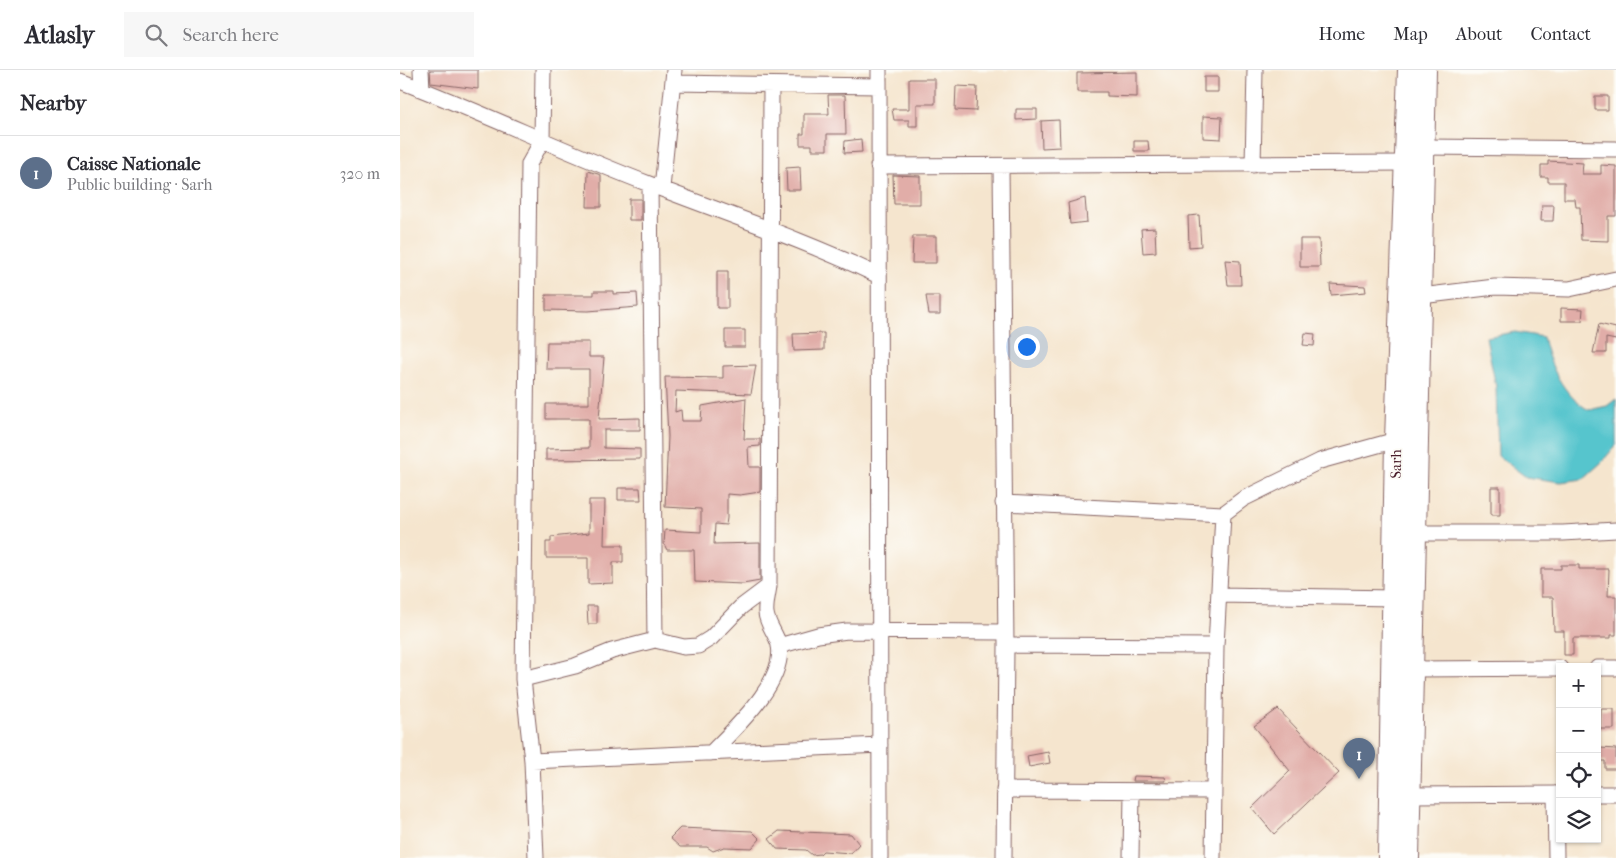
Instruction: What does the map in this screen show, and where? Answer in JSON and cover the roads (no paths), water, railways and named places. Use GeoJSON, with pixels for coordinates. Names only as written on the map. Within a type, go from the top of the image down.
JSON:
{"type":"FeatureCollection","features":[{"type":"Feature","properties":{"kind":"highway","name":"Sarh"},"geometry":{"type":"LineString","coordinates":[[1389,858],[1396,440],[1408,70]]}},
{"type":"Feature","properties":{"kind":"highway","name":"Sarh"},"geometry":{"type":"LineString","coordinates":[[1408,858],[1426,70]]}},
{"type":"Feature","properties":{"kind":"street"},"geometry":{"type":"LineString","coordinates":[[421,70],[422,89]]}},
{"type":"Feature","properties":{"kind":"street"},"geometry":{"type":"LineString","coordinates":[[536,858],[532,761],[523,679],[529,164],[542,141],[543,70]]}},
{"type":"Feature","properties":{"kind":"street"},"geometry":{"type":"LineString","coordinates":[[879,70],[880,858]]}},
{"type":"Feature","properties":{"kind":"street"},"geometry":{"type":"LineString","coordinates":[[1253,165],[1255,70]]}},
{"type":"Feature","properties":{"kind":"street"},"geometry":{"type":"LineString","coordinates":[[655,640],[656,186],[674,77],[771,86],[879,86]]}},
{"type":"Feature","properties":{"kind":"street"},"geometry":{"type":"LineString","coordinates":[[400,81],[542,141],[717,208],[879,276]]}},
{"type":"Feature","properties":{"kind":"street"},"geometry":{"type":"LineString","coordinates":[[711,753],[740,723],[770,684],[777,664],[779,646],[766,613],[769,586],[772,232],[771,86]]}},
{"type":"Feature","properties":{"kind":"street"},"geometry":{"type":"LineString","coordinates":[[1425,147],[1616,149]]}},
{"type":"Feature","properties":{"kind":"street"},"geometry":{"type":"LineString","coordinates":[[878,166],[1000,167],[1405,163]]}},
{"type":"Feature","properties":{"kind":"street"},"geometry":{"type":"LineString","coordinates":[[1000,167],[1006,639],[1004,858]]}},
{"type":"Feature","properties":{"kind":"street"},"geometry":{"type":"LineString","coordinates":[[1421,296],[1495,287],[1569,289],[1616,279]]}},
{"type":"Feature","properties":{"kind":"street"},"geometry":{"type":"LineString","coordinates":[[1003,503],[1223,514],[1243,500],[1320,461],[1396,440]]}},
{"type":"Feature","properties":{"kind":"street"},"geometry":{"type":"LineString","coordinates":[[1213,858],[1216,646],[1223,514]]}},
{"type":"Feature","properties":{"kind":"street"},"geometry":{"type":"LineString","coordinates":[[1415,533],[1562,533],[1616,530]]}},
{"type":"Feature","properties":{"kind":"street"},"geometry":{"type":"LineString","coordinates":[[523,679],[575,666],[612,651],[655,640],[684,647],[698,646],[711,638],[741,607],[769,586]]}},
{"type":"Feature","properties":{"kind":"street"},"geometry":{"type":"LineString","coordinates":[[1219,595],[1393,598]]}},
{"type":"Feature","properties":{"kind":"street"},"geometry":{"type":"LineString","coordinates":[[779,646],[818,635],[847,632],[1216,646]]}},
{"type":"Feature","properties":{"kind":"street"},"geometry":{"type":"LineString","coordinates":[[1412,669],[1556,668]]}},
{"type":"Feature","properties":{"kind":"street"},"geometry":{"type":"LineString","coordinates":[[1601,668],[1616,668]]}},
{"type":"Feature","properties":{"kind":"street"},"geometry":{"type":"LineString","coordinates":[[532,761],[880,745]]}},
{"type":"Feature","properties":{"kind":"street"},"geometry":{"type":"LineString","coordinates":[[1004,790],[1214,791]]}},
{"type":"Feature","properties":{"kind":"street"},"geometry":{"type":"LineString","coordinates":[[1131,858],[1132,791]]}},
{"type":"Feature","properties":{"kind":"street"},"geometry":{"type":"LineString","coordinates":[[1410,795],[1556,794]]}},
{"type":"Feature","properties":{"kind":"street"},"geometry":{"type":"LineString","coordinates":[[1601,794],[1616,794]]}},
{"type":"Feature","properties":{"kind":"street"},"geometry":{"type":"LineString","coordinates":[[1556,858],[1558,798]]}},
{"type":"Feature","properties":{"kind":"water"},"geometry":{"type":"Polygon","coordinates":[[[1515,332],[1543,337],[1549,358],[1558,378],[1572,396],[1589,410],[1607,406],[1616,399],[1616,445],[1602,462],[1583,479],[1561,482],[1526,477],[1498,456],[1496,387],[1486,337],[1515,332]]]}},
{"type":"Feature","properties":{"kind":"place","name":"Caisse Nationale"},"geometry":{"type":"Point","coordinates":[1359,779]}}]}
